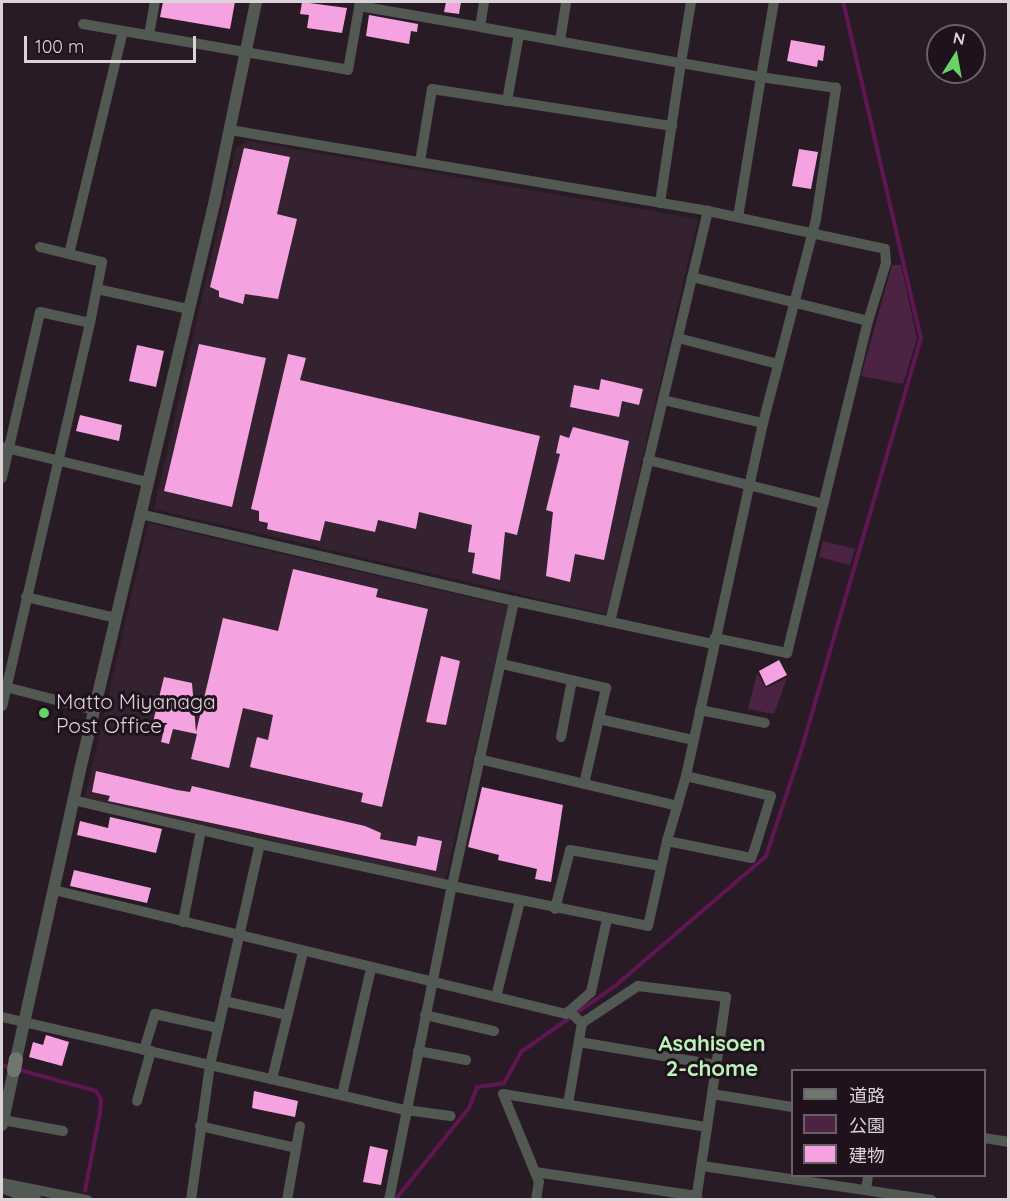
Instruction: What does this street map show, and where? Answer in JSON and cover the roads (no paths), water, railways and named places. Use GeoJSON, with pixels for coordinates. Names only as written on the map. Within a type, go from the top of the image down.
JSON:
{"type":"FeatureCollection","features":[{"type":"Feature","properties":{"kind":"street"},"geometry":{"type":"LineString","coordinates":[[149,35],[155,2]]}},
{"type":"Feature","properties":{"kind":"street"},"geometry":{"type":"LineString","coordinates":[[63,1131],[2,1123],[73,800],[230,130],[244,50],[256,2]]}},
{"type":"Feature","properties":{"kind":"street"},"geometry":{"type":"LineString","coordinates":[[480,27],[484,2]]}},
{"type":"Feature","properties":{"kind":"street"},"geometry":{"type":"LineString","coordinates":[[560,41],[566,2]]}},
{"type":"Feature","properties":{"kind":"street"},"geometry":{"type":"LineString","coordinates":[[660,203],[691,2]]}},
{"type":"Feature","properties":{"kind":"street"},"geometry":{"type":"LineString","coordinates":[[738,217],[774,2]]}},
{"type":"Feature","properties":{"kind":"street"},"geometry":{"type":"LineString","coordinates":[[73,800],[555,909],[648,926],[667,841],[686,776],[763,423],[816,219],[836,88],[681,63],[359,4],[348,70],[244,50],[83,24]]}},
{"type":"Feature","properties":{"kind":"street"},"geometry":{"type":"LineString","coordinates":[[69,254],[123,31]]}},
{"type":"Feature","properties":{"kind":"street"},"geometry":{"type":"LineString","coordinates":[[507,101],[519,34]]}},
{"type":"Feature","properties":{"kind":"street"},"geometry":{"type":"LineString","coordinates":[[420,162],[432,89],[672,126]]}},
{"type":"Feature","properties":{"kind":"street"},"geometry":{"type":"LineString","coordinates":[[140,514],[610,622],[787,653],[868,321],[886,263],[885,249],[738,217],[230,130]]}},
{"type":"Feature","properties":{"kind":"street"},"geometry":{"type":"LineString","coordinates":[[610,622],[708,211]]}},
{"type":"Feature","properties":{"kind":"street"},"geometry":{"type":"LineString","coordinates":[[2,706],[4,687],[90,323],[102,262],[40,247]]}},
{"type":"Feature","properties":{"kind":"street"},"geometry":{"type":"LineString","coordinates":[[692,277],[868,321]]}},
{"type":"Feature","properties":{"kind":"street"},"geometry":{"type":"LineString","coordinates":[[97,289],[189,309]]}},
{"type":"Feature","properties":{"kind":"street"},"geometry":{"type":"LineString","coordinates":[[2,478],[5,448],[40,312],[90,323]]}},
{"type":"Feature","properties":{"kind":"street"},"geometry":{"type":"LineString","coordinates":[[678,338],[778,364]]}},
{"type":"Feature","properties":{"kind":"street"},"geometry":{"type":"LineString","coordinates":[[663,400],[763,423]]}},
{"type":"Feature","properties":{"kind":"street"},"geometry":{"type":"LineString","coordinates":[[5,448],[148,483]]}},
{"type":"Feature","properties":{"kind":"street"},"geometry":{"type":"LineString","coordinates":[[648,460],[824,504]]}},
{"type":"Feature","properties":{"kind":"street"},"geometry":{"type":"LineString","coordinates":[[26,597],[116,618]]}},
{"type":"Feature","properties":{"kind":"street"},"geometry":{"type":"LineString","coordinates":[[389,1200],[452,886],[514,601]]}},
{"type":"Feature","properties":{"kind":"street"},"geometry":{"type":"LineString","coordinates":[[502,664],[606,688],[584,784]]}},
{"type":"Feature","properties":{"kind":"street"},"geometry":{"type":"LineString","coordinates":[[561,737],[572,680]]}},
{"type":"Feature","properties":{"kind":"street"},"geometry":{"type":"LineString","coordinates":[[4,687],[94,710]]}},
{"type":"Feature","properties":{"kind":"street"},"geometry":{"type":"LineString","coordinates":[[700,710],[765,723]]}},
{"type":"Feature","properties":{"kind":"street"},"geometry":{"type":"LineString","coordinates":[[599,720],[693,740]]}},
{"type":"Feature","properties":{"kind":"street"},"geometry":{"type":"LineString","coordinates":[[479,759],[678,806]]}},
{"type":"Feature","properties":{"kind":"street"},"geometry":{"type":"LineString","coordinates":[[667,841],[751,858],[771,796],[686,776]]}},
{"type":"Feature","properties":{"kind":"street"},"geometry":{"type":"LineString","coordinates":[[183,922],[201,830]]}},
{"type":"Feature","properties":{"kind":"street"},"geometry":{"type":"LineString","coordinates":[[191,1200],[210,1065],[260,844]]}},
{"type":"Feature","properties":{"kind":"street"},"geometry":{"type":"LineString","coordinates":[[555,909],[570,850],[661,866]]}},
{"type":"Feature","properties":{"kind":"street"},"geometry":{"type":"LineString","coordinates":[[54,890],[566,1014],[591,992],[607,919]]}},
{"type":"Feature","properties":{"kind":"street"},"geometry":{"type":"LineString","coordinates":[[496,997],[520,901]]}},
{"type":"Feature","properties":{"kind":"street"},"geometry":{"type":"LineString","coordinates":[[272,1079],[303,952]]}},
{"type":"Feature","properties":{"kind":"street"},"geometry":{"type":"LineString","coordinates":[[342,1095],[371,968]]}},
{"type":"Feature","properties":{"kind":"street"},"geometry":{"type":"LineString","coordinates":[[535,1172],[696,1198],[726,997],[638,986],[581,1022]]}},
{"type":"Feature","properties":{"kind":"street"},"geometry":{"type":"LineString","coordinates":[[224,1001],[287,1015]]}},
{"type":"Feature","properties":{"kind":"street"},"geometry":{"type":"LineString","coordinates":[[569,1012],[581,1022]]}},
{"type":"Feature","properties":{"kind":"street"},"geometry":{"type":"LineString","coordinates":[[137,1101],[155,1014],[218,1028]]}},
{"type":"Feature","properties":{"kind":"street"},"geometry":{"type":"LineString","coordinates":[[425,1016],[494,1031]]}},
{"type":"Feature","properties":{"kind":"street"},"geometry":{"type":"LineString","coordinates":[[2,1017],[406,1110],[451,1116]]}},
{"type":"Feature","properties":{"kind":"street"},"geometry":{"type":"LineString","coordinates":[[568,1104],[581,1022]]}},
{"type":"Feature","properties":{"kind":"street"},"geometry":{"type":"LineString","coordinates":[[579,1042],[716,1065]]}},
{"type":"Feature","properties":{"kind":"street"},"geometry":{"type":"LineString","coordinates":[[418,1051],[466,1060]]}},
{"type":"Feature","properties":{"kind":"street"},"geometry":{"type":"LineString","coordinates":[[536,1200],[539,1182],[503,1094],[707,1127]]}},
{"type":"Feature","properties":{"kind":"street"},"geometry":{"type":"LineString","coordinates":[[712,1094],[791,1107]]}},
{"type":"Feature","properties":{"kind":"street"},"geometry":{"type":"LineString","coordinates":[[200,1126],[296,1148]]}},
{"type":"Feature","properties":{"kind":"street"},"geometry":{"type":"LineString","coordinates":[[287,1200],[300,1126]]}},
{"type":"Feature","properties":{"kind":"street"},"geometry":{"type":"LineString","coordinates":[[986,1138],[1008,1142]]}},
{"type":"Feature","properties":{"kind":"street"},"geometry":{"type":"LineString","coordinates":[[702,1166],[931,1200]]}},
{"type":"Feature","properties":{"kind":"street"},"geometry":{"type":"LineString","coordinates":[[866,1190],[868,1177]]}},
{"type":"Feature","properties":{"kind":"street"},"geometry":{"type":"LineString","coordinates":[[2,1185],[84,1199]]}},
{"type":"Feature","properties":{"kind":"street"},"geometry":{"type":"LineString","coordinates":[[2,1185],[36,1200]]}},
{"type":"Feature","properties":{"kind":"waterway"},"geometry":{"type":"LineString","coordinates":[[395,1200],[469,1108],[477,1087],[504,1083],[521,1052],[615,986],[766,856],[801,751],[921,339],[843,2]]}},
{"type":"Feature","properties":{"kind":"waterway"},"geometry":{"type":"LineString","coordinates":[[2,1065],[96,1091],[101,1099],[100,1113],[85,1191]]}},
{"type":"Feature","properties":{"kind":"place","name":"Matto Miyanaga Post Office"},"geometry":{"type":"Point","coordinates":[44,713]}},
{"type":"Feature","properties":{"kind":"district","name":"Asahisoen 2-chome"},"geometry":{"type":"Point","coordinates":[712,1056]}}]}
